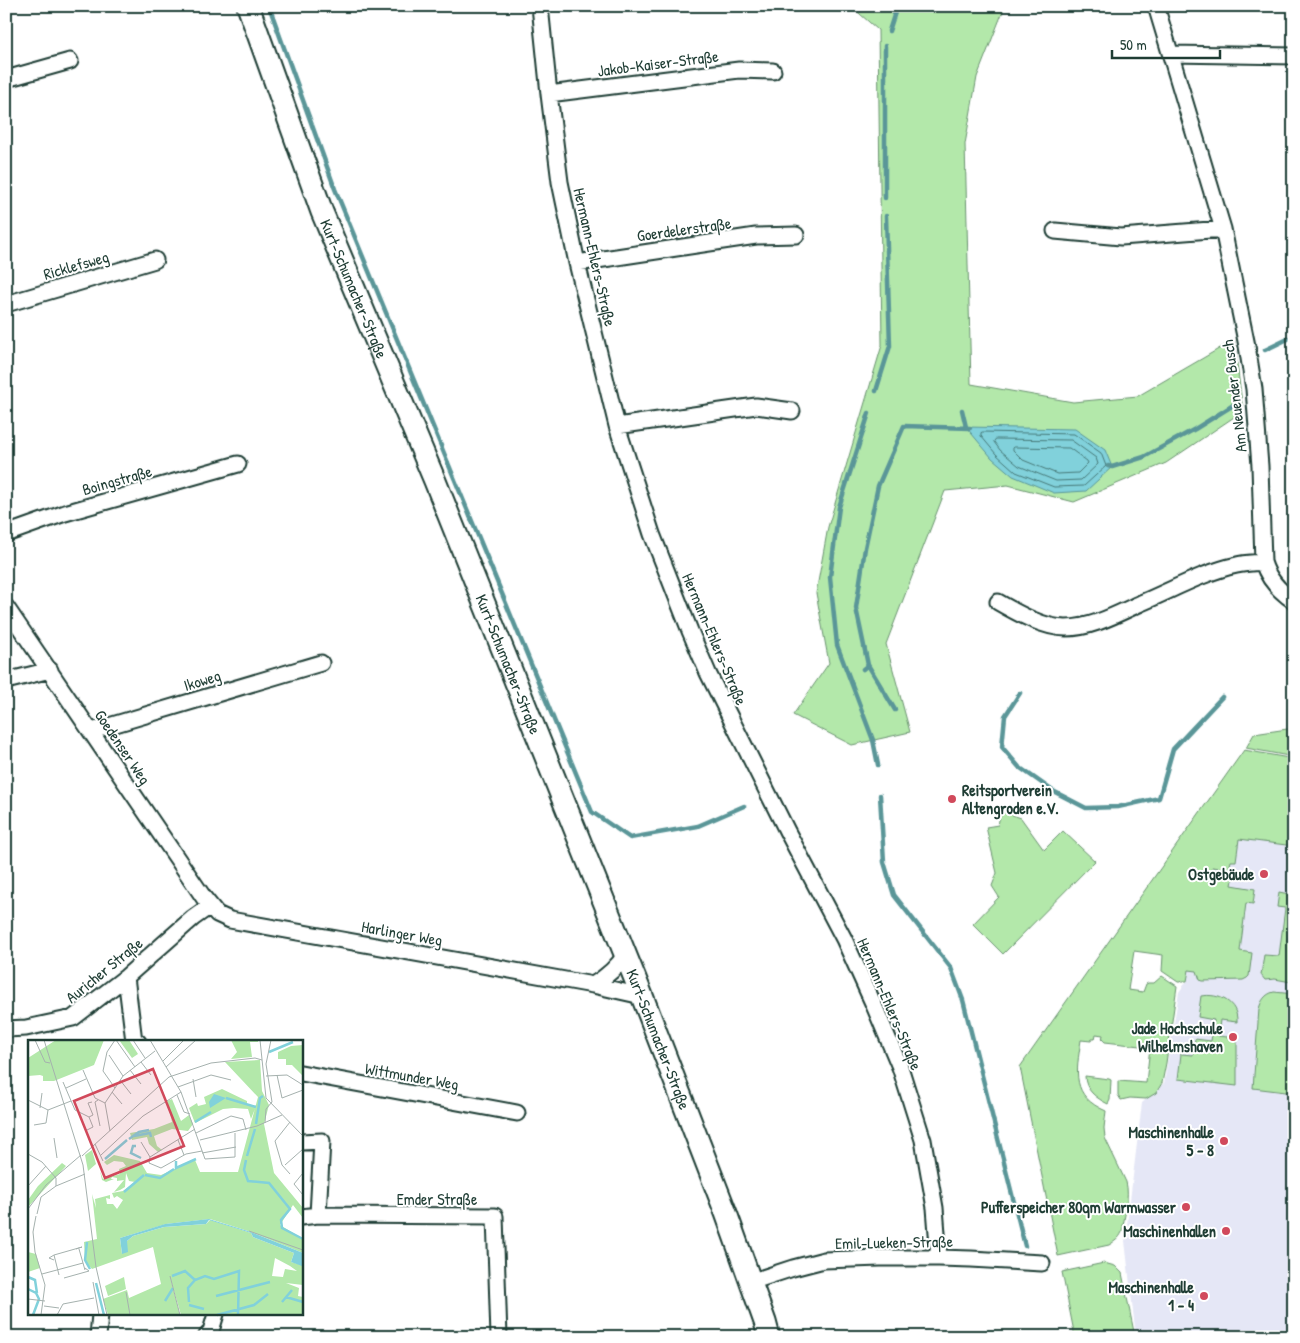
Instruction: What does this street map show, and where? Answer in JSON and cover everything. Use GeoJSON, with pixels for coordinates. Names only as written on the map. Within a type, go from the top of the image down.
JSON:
{"type":"FeatureCollection","features":[{"type":"Feature","properties":{"kind":"street","name":"Kurt-Schumacher-Straße"},"geometry":{"type":"LineString","coordinates":[[248,6],[322,212],[435,481],[642,996],[769,1332]]}},
{"type":"Feature","properties":{"kind":"street","name":"Hermann-Ehlers-Straße"},"geometry":{"type":"LineString","coordinates":[[540,6],[560,182],[577,263],[617,426],[652,534],[708,673],[787,831],[844,939],[900,1068],[923,1140],[935,1208],[939,1258]]}},
{"type":"Feature","properties":{"kind":"street","name":"Am Neuender Busch"},"geometry":{"type":"LineString","coordinates":[[1156,6],[1222,228],[1248,346],[1254,388],[1260,466],[1263,562],[1266,572],[1274,584],[1294,601]]}},
{"type":"Feature","properties":{"kind":"street"},"geometry":{"type":"LineString","coordinates":[[1171,54],[1294,56]]}},
{"type":"Feature","properties":{"kind":"street"},"geometry":{"type":"LineString","coordinates":[[6,79],[70,61]]}},
{"type":"Feature","properties":{"kind":"street","name":"Jakob-Kaiser-Straße"},"geometry":{"type":"LineString","coordinates":[[549,94],[739,70],[773,71]]}},
{"type":"Feature","properties":{"kind":"street"},"geometry":{"type":"LineString","coordinates":[[1055,231],[1121,236],[1222,228]]}},
{"type":"Feature","properties":{"kind":"street","name":"Goerdelerstraße"},"geometry":{"type":"LineString","coordinates":[[577,263],[756,236],[796,235]]}},
{"type":"Feature","properties":{"kind":"street","name":"Ricklefsweg"},"geometry":{"type":"LineString","coordinates":[[6,304],[155,260]]}},
{"type":"Feature","properties":{"kind":"street"},"geometry":{"type":"LineString","coordinates":[[617,426],[756,406],[792,411]]}},
{"type":"Feature","properties":{"kind":"street","name":"Boingstraße"},"geometry":{"type":"LineString","coordinates":[[6,534],[65,513],[238,464]]}},
{"type":"Feature","properties":{"kind":"street"},"geometry":{"type":"LineString","coordinates":[[998,602],[1016,612],[1048,625],[1064,628],[1077,627],[1102,620],[1209,573],[1237,565],[1263,562]]}},
{"type":"Feature","properties":{"kind":"street","name":"Goedenser Weg"},"geometry":{"type":"LineString","coordinates":[[6,607],[210,906]]}},
{"type":"Feature","properties":{"kind":"street","name":"Ikoweg"},"geometry":{"type":"LineString","coordinates":[[92,731],[321,663]]}},
{"type":"Feature","properties":{"kind":"street"},"geometry":{"type":"LineString","coordinates":[[6,681],[50,670]]}},
{"type":"Feature","properties":{"kind":"street","name":"Auricher Straße"},"geometry":{"type":"LineString","coordinates":[[6,1029],[26,1028],[73,1018],[126,978],[193,918],[210,906]]}},
{"type":"Feature","properties":{"kind":"street","name":"Harlinger Weg"},"geometry":{"type":"LineString","coordinates":[[210,906],[217,914],[230,920],[593,985],[642,996]]}},
{"type":"Feature","properties":{"kind":"street"},"geometry":{"type":"LineString","coordinates":[[593,985],[618,966],[625,955]]}},
{"type":"Feature","properties":{"kind":"street"},"geometry":{"type":"LineString","coordinates":[[126,978],[134,1040]]}},
{"type":"Feature","properties":{"kind":"street","name":"Wittmunder Weg"},"geometry":{"type":"LineString","coordinates":[[302,1073],[517,1113]]}},
{"type":"Feature","properties":{"kind":"street"},"geometry":{"type":"LineString","coordinates":[[302,1142],[322,1142],[318,1215]]}},
{"type":"Feature","properties":{"kind":"street","name":"Emder Straße"},"geometry":{"type":"LineString","coordinates":[[302,1216],[495,1216],[499,1337]]}},
{"type":"Feature","properties":{"kind":"street","name":"Emil-Lueken-Straße"},"geometry":{"type":"LineString","coordinates":[[750,1282],[824,1260],[939,1258],[1042,1264]]}},
{"type":"Feature","properties":{"kind":"street"},"geometry":{"type":"LineString","coordinates":[[98,1337],[100,1316]]}},
{"type":"Feature","properties":{"kind":"street"},"geometry":{"type":"LineString","coordinates":[[206,1337],[211,1330],[215,1316]]}},
{"type":"Feature","properties":{"kind":"shaded area","name":"Jade Hochschule Wilhelmshaven"},"geometry":{"type":"Polygon","coordinates":[[[1294,787],[1294,1337],[1136,1337],[1125,1241],[1142,1103],[1164,1083],[1179,992],[1187,981],[1216,806],[1294,787]]]}},
{"type":"Feature","properties":{"kind":"green space"},"geometry":{"type":"Polygon","coordinates":[[[851,6],[1005,6],[977,77],[965,144],[971,384],[1073,402],[1138,396],[1234,340],[1243,411],[1166,463],[1074,502],[1008,485],[945,491],[886,644],[910,732],[852,745],[793,715],[829,663],[816,593],[828,527],[882,345],[878,30],[851,6]]]}},
{"type":"Feature","properties":{"kind":"green space"},"geometry":{"type":"Polygon","coordinates":[[[1294,728],[1294,757],[1246,748],[1254,734],[1294,728]]]}},
{"type":"Feature","properties":{"kind":"green space"},"geometry":{"type":"Polygon","coordinates":[[[1244,750],[1294,759],[1294,846],[1239,839],[1236,861],[1231,861],[1229,869],[1212,867],[1212,872],[1234,875],[1232,885],[1255,889],[1253,904],[1246,903],[1240,951],[1252,953],[1249,976],[1243,980],[1203,981],[1200,980],[1197,971],[1189,970],[1187,981],[1178,982],[1162,971],[1163,955],[1134,951],[1128,990],[1143,992],[1146,984],[1154,983],[1162,976],[1177,986],[1162,1083],[1156,1093],[1146,1099],[1130,1098],[1121,1100],[1118,1095],[1118,1081],[1146,1083],[1150,1047],[1105,1042],[1102,1039],[1103,1035],[1096,1034],[1095,1039],[1091,1041],[1081,1040],[1077,1073],[1078,1082],[1081,1091],[1087,1098],[1106,1111],[1105,1138],[1126,1182],[1127,1200],[1122,1232],[1115,1241],[1109,1245],[1058,1256],[1020,1067],[1244,750]]]}},
{"type":"Feature","properties":{"kind":"green space"},"geometry":{"type":"Polygon","coordinates":[[[1001,811],[1021,818],[1044,850],[1063,831],[1095,861],[1003,954],[973,924],[999,897],[992,886],[997,873],[986,827],[998,825],[1001,811]]]}},
{"type":"Feature","properties":{"kind":"green space"},"geometry":{"type":"Polygon","coordinates":[[[1279,892],[1294,895],[1287,941],[1294,943],[1294,976],[1291,982],[1275,979],[1265,980],[1261,975],[1264,955],[1279,956],[1285,908],[1277,907],[1279,892]]]}},
{"type":"Feature","properties":{"kind":"green space"},"geometry":{"type":"Polygon","coordinates":[[[1274,992],[1294,994],[1294,1093],[1253,1088],[1259,1009],[1264,998],[1274,992]]]}},
{"type":"Feature","properties":{"kind":"green space"},"geometry":{"type":"Polygon","coordinates":[[[1208,995],[1221,998],[1231,1004],[1234,1009],[1237,1022],[1220,1020],[1218,1036],[1237,1038],[1237,1086],[1178,1079],[1181,1054],[1193,1055],[1195,1039],[1211,1041],[1214,1020],[1198,1017],[1201,996],[1208,995]]]}},
{"type":"Feature","properties":{"kind":"green space"},"geometry":{"type":"Polygon","coordinates":[[[1085,1076],[1111,1080],[1108,1104],[1092,1093],[1085,1081],[1085,1076]]]}},
{"type":"Feature","properties":{"kind":"green space"},"geometry":{"type":"Polygon","coordinates":[[[1104,1263],[1115,1266],[1122,1273],[1135,1337],[1075,1337],[1062,1272],[1104,1263]]]}},
{"type":"Feature","properties":{"kind":"water"},"geometry":{"type":"Polygon","coordinates":[[[966,427],[1075,429],[1105,450],[1112,467],[1086,491],[1054,493],[1013,476],[992,458],[966,427]]]}},
{"type":"Feature","properties":{"kind":"waterway"},"geometry":{"type":"LineString","coordinates":[[269,6],[335,189],[592,812],[630,838],[698,826],[744,806]]}},
{"type":"Feature","properties":{"kind":"waterway"},"geometry":{"type":"LineString","coordinates":[[889,31],[897,6]]}},
{"type":"Feature","properties":{"kind":"waterway"},"geometry":{"type":"LineString","coordinates":[[885,46],[885,198]]}},
{"type":"Feature","properties":{"kind":"waterway"},"geometry":{"type":"LineString","coordinates":[[876,391],[890,346],[886,216]]}},
{"type":"Feature","properties":{"kind":"waterway"},"geometry":{"type":"LineString","coordinates":[[1265,350],[1294,336]]}},
{"type":"Feature","properties":{"kind":"waterway"},"geometry":{"type":"LineString","coordinates":[[1108,466],[1112,467],[1144,457],[1235,404]]}},
{"type":"Feature","properties":{"kind":"waterway"},"geometry":{"type":"LineString","coordinates":[[962,410],[966,427]]}},
{"type":"Feature","properties":{"kind":"waterway"},"geometry":{"type":"LineString","coordinates":[[869,413],[839,507],[830,577],[837,645],[873,740],[878,765]]}},
{"type":"Feature","properties":{"kind":"waterway"},"geometry":{"type":"LineString","coordinates":[[863,669],[868,665],[856,608],[865,548],[878,486],[904,426],[970,428]]}},
{"type":"Feature","properties":{"kind":"waterway"},"geometry":{"type":"LineString","coordinates":[[868,665],[895,710]]}},
{"type":"Feature","properties":{"kind":"waterway"},"geometry":{"type":"LineString","coordinates":[[1020,693],[1005,716],[1002,747],[1019,767],[1053,791],[1086,808],[1118,807],[1159,798],[1173,749],[1222,697]]}},
{"type":"Feature","properties":{"kind":"waterway"},"geometry":{"type":"LineString","coordinates":[[880,795],[884,862],[894,895],[951,968],[963,1000],[1025,1246]]}},
{"type":"Feature","properties":{"kind":"place","name":"Reitsportverein Altengroden e.V."},"geometry":{"type":"Point","coordinates":[952,799]}},
{"type":"Feature","properties":{"kind":"place","name":"Ostgebäude"},"geometry":{"type":"Point","coordinates":[1264,874]}},
{"type":"Feature","properties":{"kind":"place","name":"Jade Hochschule Wilhelmshaven"},"geometry":{"type":"Point","coordinates":[1233,1037]}},
{"type":"Feature","properties":{"kind":"place","name":"Maschinenhalle 5 - 8"},"geometry":{"type":"Point","coordinates":[1224,1141]}},
{"type":"Feature","properties":{"kind":"place","name":"Pufferspeicher 80qm Warmwasser"},"geometry":{"type":"Point","coordinates":[1186,1207]}},
{"type":"Feature","properties":{"kind":"place","name":"Maschinenhallen"},"geometry":{"type":"Point","coordinates":[1226,1231]}},
{"type":"Feature","properties":{"kind":"place","name":"Maschinenhalle 1 - 4"},"geometry":{"type":"Point","coordinates":[1204,1296]}}]}
